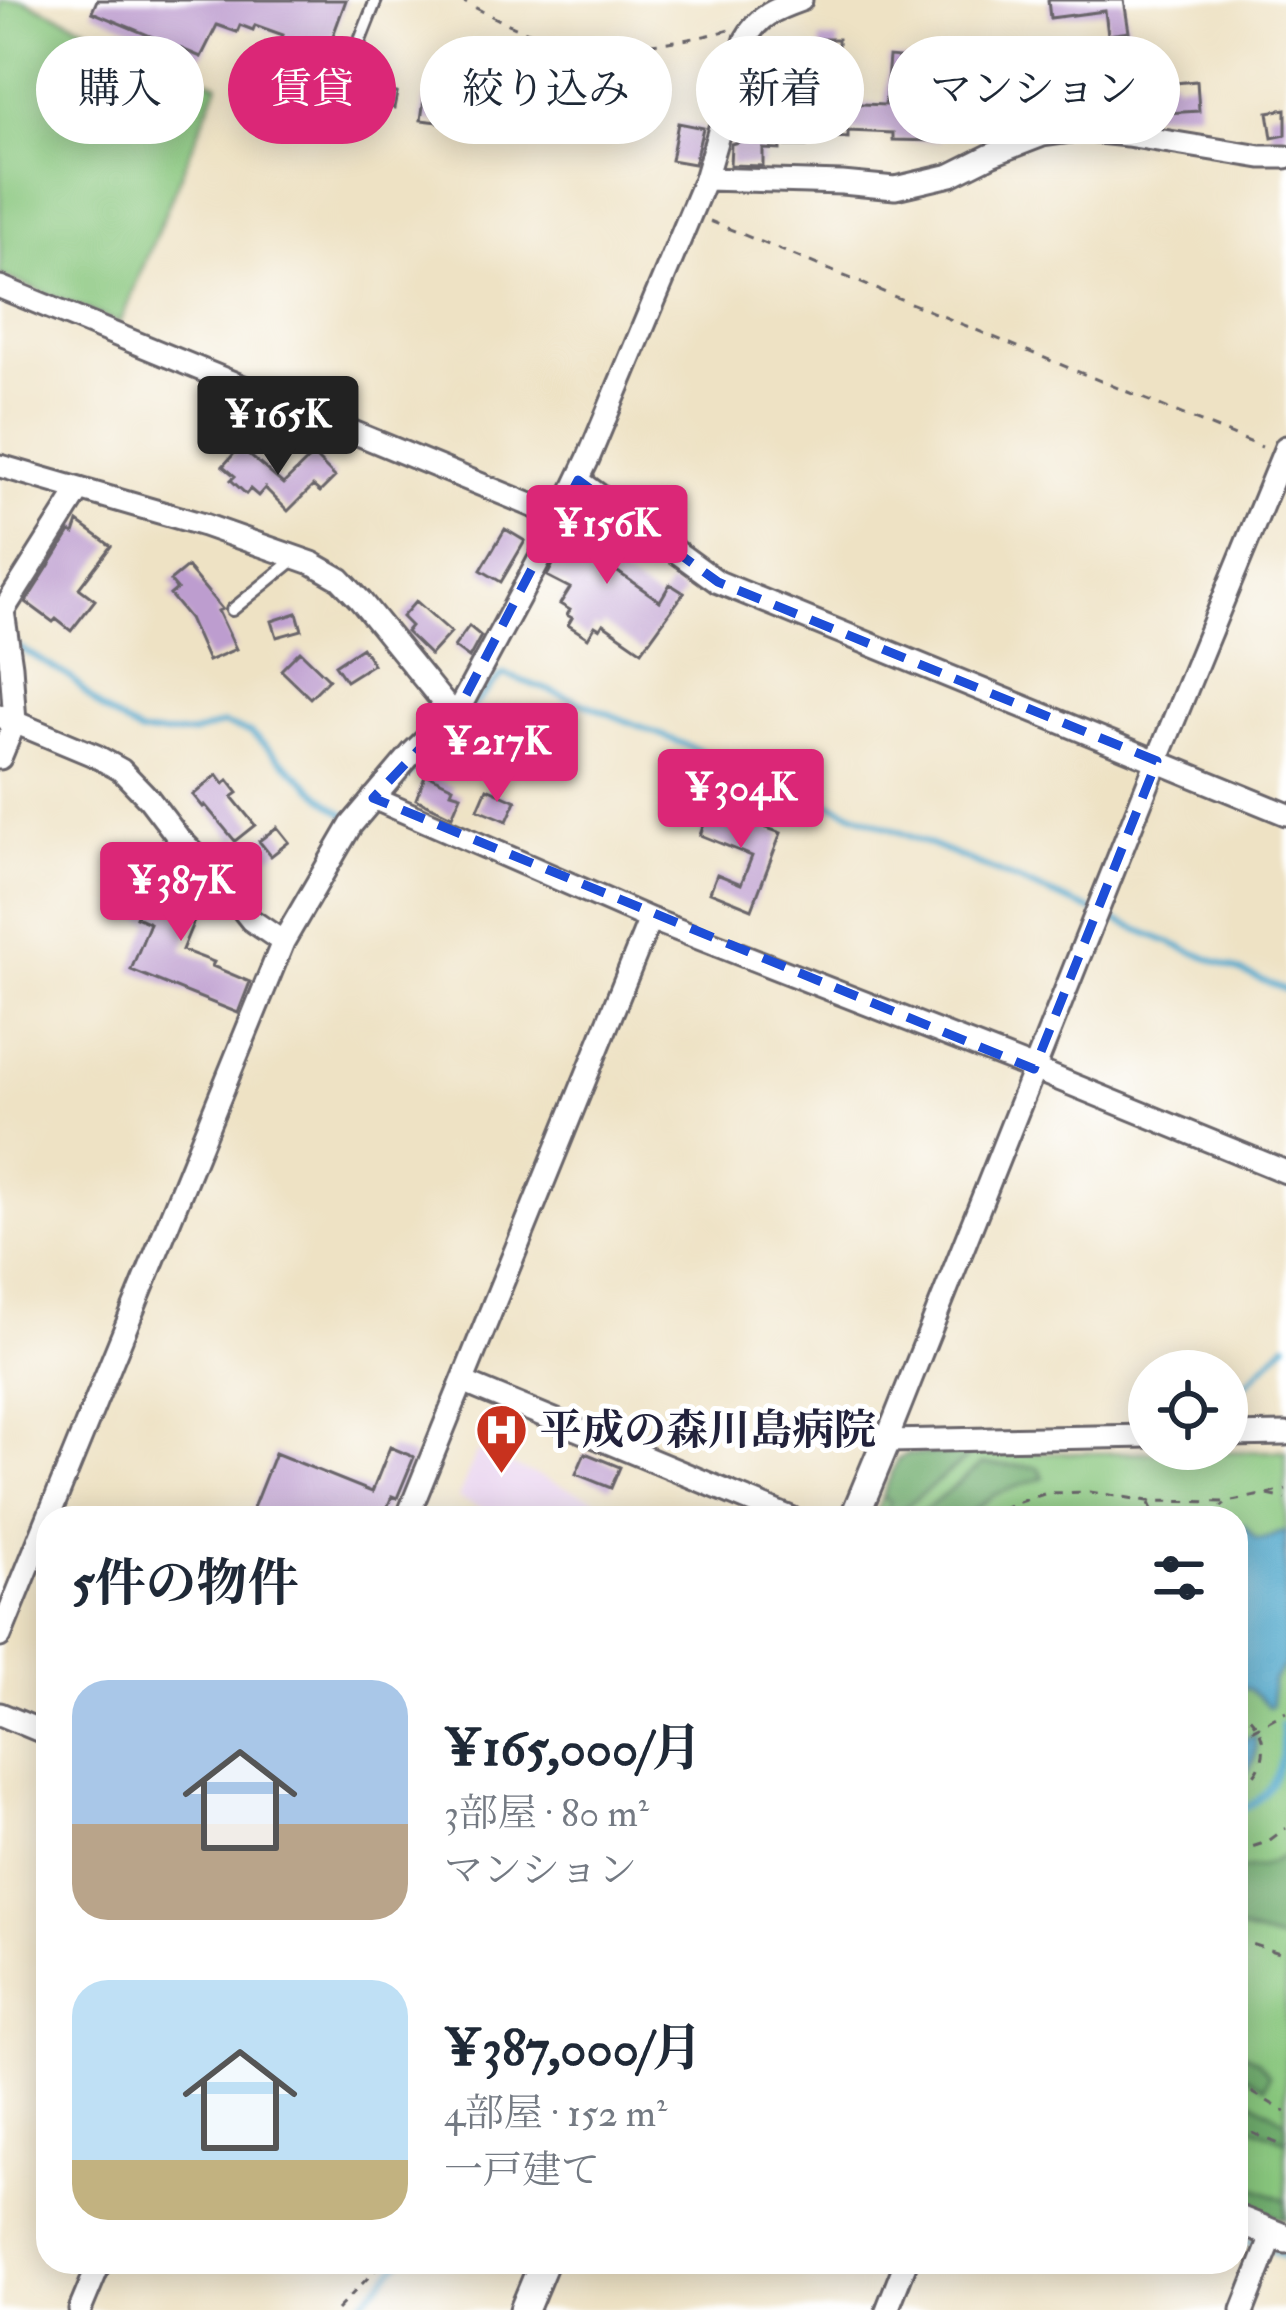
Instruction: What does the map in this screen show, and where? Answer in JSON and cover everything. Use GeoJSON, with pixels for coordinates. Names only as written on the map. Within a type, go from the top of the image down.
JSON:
{"type":"FeatureCollection","features":[{"type":"Feature","properties":{"kind":"street"},"geometry":{"type":"LineString","coordinates":[[53,1506],[283,942],[351,825],[460,705],[578,480],[705,179],[738,61],[754,24],[801,0]]}},
{"type":"Feature","properties":{"kind":"street"},"geometry":{"type":"LineString","coordinates":[[705,179],[895,188],[950,175],[1043,135],[1079,130],[1261,158],[1286,157]]}},
{"type":"Feature","properties":{"kind":"street"},"geometry":{"type":"LineString","coordinates":[[0,287],[560,517]]}},
{"type":"Feature","properties":{"kind":"street"},"geometry":{"type":"LineString","coordinates":[[859,1506],[1284,451]]}},
{"type":"Feature","properties":{"kind":"street"},"geometry":{"type":"LineString","coordinates":[[0,466],[204,525],[297,557],[340,579],[452,713]]}},
{"type":"Feature","properties":{"kind":"street"},"geometry":{"type":"LineString","coordinates":[[578,480],[718,581],[1286,814]]}},
{"type":"Feature","properties":{"kind":"street"},"geometry":{"type":"LineString","coordinates":[[0,758],[11,666],[2,611],[80,489]]}},
{"type":"Feature","properties":{"kind":"street"},"geometry":{"type":"LineString","coordinates":[[7,719],[121,770],[251,920],[283,942]]}},
{"type":"Feature","properties":{"kind":"street"},"geometry":{"type":"LineString","coordinates":[[373,798],[650,919],[1286,1172]]}},
{"type":"Feature","properties":{"kind":"street"},"geometry":{"type":"LineString","coordinates":[[411,1506],[650,919]]}},
{"type":"Feature","properties":{"kind":"street"},"geometry":{"type":"LineString","coordinates":[[463,1382],[762,1506]]}},
{"type":"Feature","properties":{"kind":"street"},"geometry":{"type":"LineString","coordinates":[[1248,1435],[1286,1434]]}},
{"type":"Feature","properties":{"kind":"street"},"geometry":{"type":"LineString","coordinates":[[886,1441],[1128,1436]]}},
{"type":"Feature","properties":{"kind":"street"},"geometry":{"type":"LineString","coordinates":[[0,1636],[36,1548]]}},
{"type":"Feature","properties":{"kind":"street"},"geometry":{"type":"LineString","coordinates":[[0,1714],[36,1730]]}},
{"type":"Feature","properties":{"kind":"street"},"geometry":{"type":"LineString","coordinates":[[1243,2310],[1280,2237],[1248,2224]]}},
{"type":"Feature","properties":{"kind":"street"},"geometry":{"type":"LineString","coordinates":[[80,2310],[95,2274]]}},
{"type":"Feature","properties":{"kind":"street"},"geometry":{"type":"LineString","coordinates":[[524,2310],[539,2274]]}},
{"type":"Feature","properties":{"kind":"street"},"geometry":{"type":"LineString","coordinates":[[887,2310],[902,2274]]}},
{"type":"Feature","properties":{"kind":"lane"},"geometry":{"type":"LineString","coordinates":[[362,36],[376,0]]}},
{"type":"Feature","properties":{"kind":"lane"},"geometry":{"type":"LineString","coordinates":[[232,610],[297,557]]}},
{"type":"Feature","properties":{"kind":"path"},"geometry":{"type":"LineString","coordinates":[[459,0],[531,33],[588,44],[687,41],[754,24]]}},
{"type":"Feature","properties":{"kind":"path"},"geometry":{"type":"LineString","coordinates":[[691,214],[1284,451]]}},
{"type":"Feature","properties":{"kind":"path"},"geometry":{"type":"LineString","coordinates":[[1008,1506],[1047,1492],[1226,1502],[1286,1490]]}},
{"type":"Feature","properties":{"kind":"path"},"geometry":{"type":"LineString","coordinates":[[1267,1495],[1286,1499]]}},
{"type":"Feature","properties":{"kind":"path"},"geometry":{"type":"LineString","coordinates":[[1148,1501],[1150,1506]]}},
{"type":"Feature","properties":{"kind":"path"},"geometry":{"type":"LineString","coordinates":[[1221,1506],[1226,1502]]}},
{"type":"Feature","properties":{"kind":"path"},"geometry":{"type":"LineString","coordinates":[[1248,1731],[1286,1712]]}},
{"type":"Feature","properties":{"kind":"path"},"geometry":{"type":"LineString","coordinates":[[1248,1714],[1263,1741],[1263,1757],[1248,1783]]}},
{"type":"Feature","properties":{"kind":"path"},"geometry":{"type":"LineString","coordinates":[[1248,1848],[1286,1828]]}},
{"type":"Feature","properties":{"kind":"path"},"geometry":{"type":"LineString","coordinates":[[1248,1944],[1286,1955]]}},
{"type":"Feature","properties":{"kind":"path"},"geometry":{"type":"LineString","coordinates":[[1248,2090],[1286,2112]]}},
{"type":"Feature","properties":{"kind":"path"},"geometry":{"type":"LineString","coordinates":[[1248,2131],[1286,2147]]}},
{"type":"Feature","properties":{"kind":"path"},"geometry":{"type":"LineString","coordinates":[[337,2310],[372,2274]]}},
{"type":"Feature","properties":{"kind":"highlighted area"},"geometry":{"type":"Polygon","coordinates":[[[578,480],[718,582],[1157,761],[1034,1069],[373,798],[461,705],[578,480]]]}},
{"type":"Feature","properties":{"kind":"shaded area","name":"平成の森川島病院"},"geometry":{"type":"Polygon","coordinates":[[[477,1451],[607,1504],[476,1506],[458,1498],[477,1451]]]}},
{"type":"Feature","properties":{"kind":"green space"},"geometry":{"type":"Polygon","coordinates":[[[0,0],[23,0],[107,36],[36,36],[36,144],[193,144],[120,323],[0,275],[0,0]]]}},
{"type":"Feature","properties":{"kind":"green space"},"geometry":{"type":"Polygon","coordinates":[[[204,78],[218,84],[204,118],[204,78]]]}},
{"type":"Feature","properties":{"kind":"green space"},"geometry":{"type":"Polygon","coordinates":[[[1248,1451],[1286,1451],[1286,2220],[1248,2205],[1248,1506],[879,1506],[897,1460],[907,1454],[1128,1452],[1128,1470],[1248,1470],[1248,1451]]]}},
{"type":"Feature","properties":{"kind":"green space"},"geometry":{"type":"Polygon","coordinates":[[[907,1454],[972,1454],[907,1506],[888,1506],[890,1502],[882,1497],[897,1460],[907,1454]]]}},
{"type":"Feature","properties":{"kind":"green space"},"geometry":{"type":"Polygon","coordinates":[[[982,1464],[1038,1467],[1044,1477],[994,1495],[979,1506],[930,1506],[982,1464]]]}},
{"type":"Feature","properties":{"kind":"green space"},"geometry":{"type":"Polygon","coordinates":[[[1286,1855],[1286,1943],[1248,1932],[1248,1868],[1286,1855]]]}},
{"type":"Feature","properties":{"kind":"green space"},"geometry":{"type":"Polygon","coordinates":[[[1248,2055],[1269,2075],[1265,2087],[1248,2077],[1248,2055]]]}},
{"type":"Feature","properties":{"kind":"green space"},"geometry":{"type":"Polygon","coordinates":[[[1248,2098],[1286,2121],[1286,2141],[1248,2125],[1248,2098]]]}},
{"type":"Feature","properties":{"kind":"green space"},"geometry":{"type":"Polygon","coordinates":[[[1248,2185],[1286,2200],[1284,2220],[1248,2205],[1248,2185]]]}},
{"type":"Feature","properties":{"kind":"water"},"geometry":{"type":"Polygon","coordinates":[[[1248,1530],[1256,1539],[1286,1531],[1286,1664],[1272,1681],[1272,1705],[1250,1690],[1248,1530]]]}},
{"type":"Feature","properties":{"kind":"water"},"geometry":{"type":"Polygon","coordinates":[[[1254,1735],[1256,1749],[1248,1770],[1248,1738],[1254,1735]]]}},
{"type":"Feature","properties":{"kind":"building"},"geometry":{"type":"Polygon","coordinates":[[[97,0],[346,0],[333,36],[283,36],[255,25],[253,30],[240,25],[237,32],[217,25],[204,51],[204,36],[150,36],[92,12],[97,0]]]}},
{"type":"Feature","properties":{"kind":"building"},"geometry":{"type":"Polygon","coordinates":[[[1048,0],[1124,0],[1129,32],[1108,35],[1105,11],[1050,18],[1048,0]]]}},
{"type":"Feature","properties":{"kind":"building"},"geometry":{"type":"Polygon","coordinates":[[[888,69],[888,133],[864,132],[864,104],[885,105],[888,69]]]}},
{"type":"Feature","properties":{"kind":"building"},"geometry":{"type":"Polygon","coordinates":[[[1197,81],[1199,111],[1180,112],[1180,82],[1197,81]]]}},
{"type":"Feature","properties":{"kind":"building"},"geometry":{"type":"Polygon","coordinates":[[[1286,109],[1286,135],[1272,138],[1268,112],[1286,109]]]}},
{"type":"Feature","properties":{"kind":"building"},"geometry":{"type":"Polygon","coordinates":[[[678,123],[696,127],[699,144],[694,164],[671,160],[678,123]]]}},
{"type":"Feature","properties":{"kind":"building"},"geometry":{"type":"Polygon","coordinates":[[[731,144],[780,144],[780,150],[763,149],[763,166],[730,165],[731,144]]]}},
{"type":"Feature","properties":{"kind":"building"},"geometry":{"type":"Polygon","coordinates":[[[250,420],[266,434],[250,451],[235,438],[250,420]]]}},
{"type":"Feature","properties":{"kind":"building"},"geometry":{"type":"Polygon","coordinates":[[[240,447],[283,484],[313,455],[335,477],[320,492],[313,486],[288,511],[265,488],[258,496],[250,489],[246,494],[231,480],[235,476],[223,466],[240,447]]]}},
{"type":"Feature","properties":{"kind":"building"},"geometry":{"type":"Polygon","coordinates":[[[587,515],[626,540],[612,568],[660,601],[670,584],[684,593],[642,651],[603,624],[600,629],[595,626],[588,638],[568,625],[570,610],[560,604],[570,588],[547,576],[574,524],[581,527],[587,515]]]}},
{"type":"Feature","properties":{"kind":"building"},"geometry":{"type":"Polygon","coordinates":[[[78,522],[111,546],[79,588],[95,600],[71,631],[26,602],[78,522]]]}},
{"type":"Feature","properties":{"kind":"building"},"geometry":{"type":"Polygon","coordinates":[[[505,529],[525,541],[501,582],[481,570],[505,529]]]}},
{"type":"Feature","properties":{"kind":"building"},"geometry":{"type":"Polygon","coordinates":[[[187,567],[222,609],[218,611],[236,649],[208,661],[189,618],[170,595],[177,589],[170,581],[187,567]]]}},
{"type":"Feature","properties":{"kind":"building"},"geometry":{"type":"Polygon","coordinates":[[[416,601],[451,632],[430,655],[406,632],[411,626],[402,617],[416,601]]]}},
{"type":"Feature","properties":{"kind":"building"},"geometry":{"type":"Polygon","coordinates":[[[297,613],[302,630],[277,637],[272,621],[297,613]]]}},
{"type":"Feature","properties":{"kind":"building"},"geometry":{"type":"Polygon","coordinates":[[[469,626],[481,636],[469,658],[454,647],[469,626]]]}},
{"type":"Feature","properties":{"kind":"building"},"geometry":{"type":"Polygon","coordinates":[[[362,647],[373,664],[346,681],[335,665],[362,647]]]}},
{"type":"Feature","properties":{"kind":"building"},"geometry":{"type":"Polygon","coordinates":[[[300,651],[329,679],[310,698],[281,670],[300,651]]]}},
{"type":"Feature","properties":{"kind":"building"},"geometry":{"type":"Polygon","coordinates":[[[426,774],[461,795],[452,816],[416,799],[426,774]]]}},
{"type":"Feature","properties":{"kind":"building"},"geometry":{"type":"Polygon","coordinates":[[[217,775],[238,793],[232,797],[255,825],[235,841],[193,795],[217,775]]]}},
{"type":"Feature","properties":{"kind":"building"},"geometry":{"type":"Polygon","coordinates":[[[487,788],[516,801],[507,821],[478,809],[487,788]]]}},
{"type":"Feature","properties":{"kind":"building"},"geometry":{"type":"Polygon","coordinates":[[[713,801],[764,821],[761,826],[781,833],[752,909],[710,892],[717,874],[741,884],[752,856],[700,835],[713,801]]]}},
{"type":"Feature","properties":{"kind":"building"},"geometry":{"type":"Polygon","coordinates":[[[277,827],[289,842],[271,856],[259,841],[277,827]]]}},
{"type":"Feature","properties":{"kind":"building"},"geometry":{"type":"Polygon","coordinates":[[[156,868],[207,890],[209,898],[202,913],[198,911],[182,950],[250,982],[238,1013],[131,970],[150,923],[136,917],[156,868]]]}},
{"type":"Feature","properties":{"kind":"building"},"geometry":{"type":"Polygon","coordinates":[[[390,1447],[414,1457],[397,1498],[392,1496],[388,1506],[254,1506],[275,1453],[372,1492],[390,1447]]]}},
{"type":"Feature","properties":{"kind":"building"},"geometry":{"type":"Polygon","coordinates":[[[585,1453],[620,1467],[611,1488],[576,1474],[585,1453]]]}},
{"type":"Feature","properties":{"kind":"waterway"},"geometry":{"type":"LineString","coordinates":[[13,644],[71,678],[101,709],[140,734],[192,734],[223,724],[251,733],[350,817]]}},
{"type":"Feature","properties":{"kind":"waterway"},"geometry":{"type":"LineString","coordinates":[[389,797],[503,674],[1286,990]]}},
{"type":"Feature","properties":{"kind":"waterway"},"geometry":{"type":"LineString","coordinates":[[361,824],[365,826],[381,807]]}},
{"type":"Feature","properties":{"kind":"waterway"},"geometry":{"type":"LineString","coordinates":[[1248,1382],[1286,1343]]}},
{"type":"Feature","properties":{"kind":"waterway"},"geometry":{"type":"LineString","coordinates":[[1248,1806],[1275,1778],[1282,1753],[1281,1724]]}},
{"type":"Feature","properties":{"kind":"waterway"},"geometry":{"type":"LineString","coordinates":[[1248,2241],[1260,2246]]}},
{"type":"Feature","properties":{"kind":"waterway"},"geometry":{"type":"LineString","coordinates":[[1273,2251],[1286,2257]]}},
{"type":"Feature","properties":{"kind":"waterway"},"geometry":{"type":"LineString","coordinates":[[354,2310],[388,2274]]}},
{"type":"Feature","properties":{"kind":"place","name":"平成の森川島病院"},"geometry":{"type":"Point","coordinates":[501,1475]}}]}
